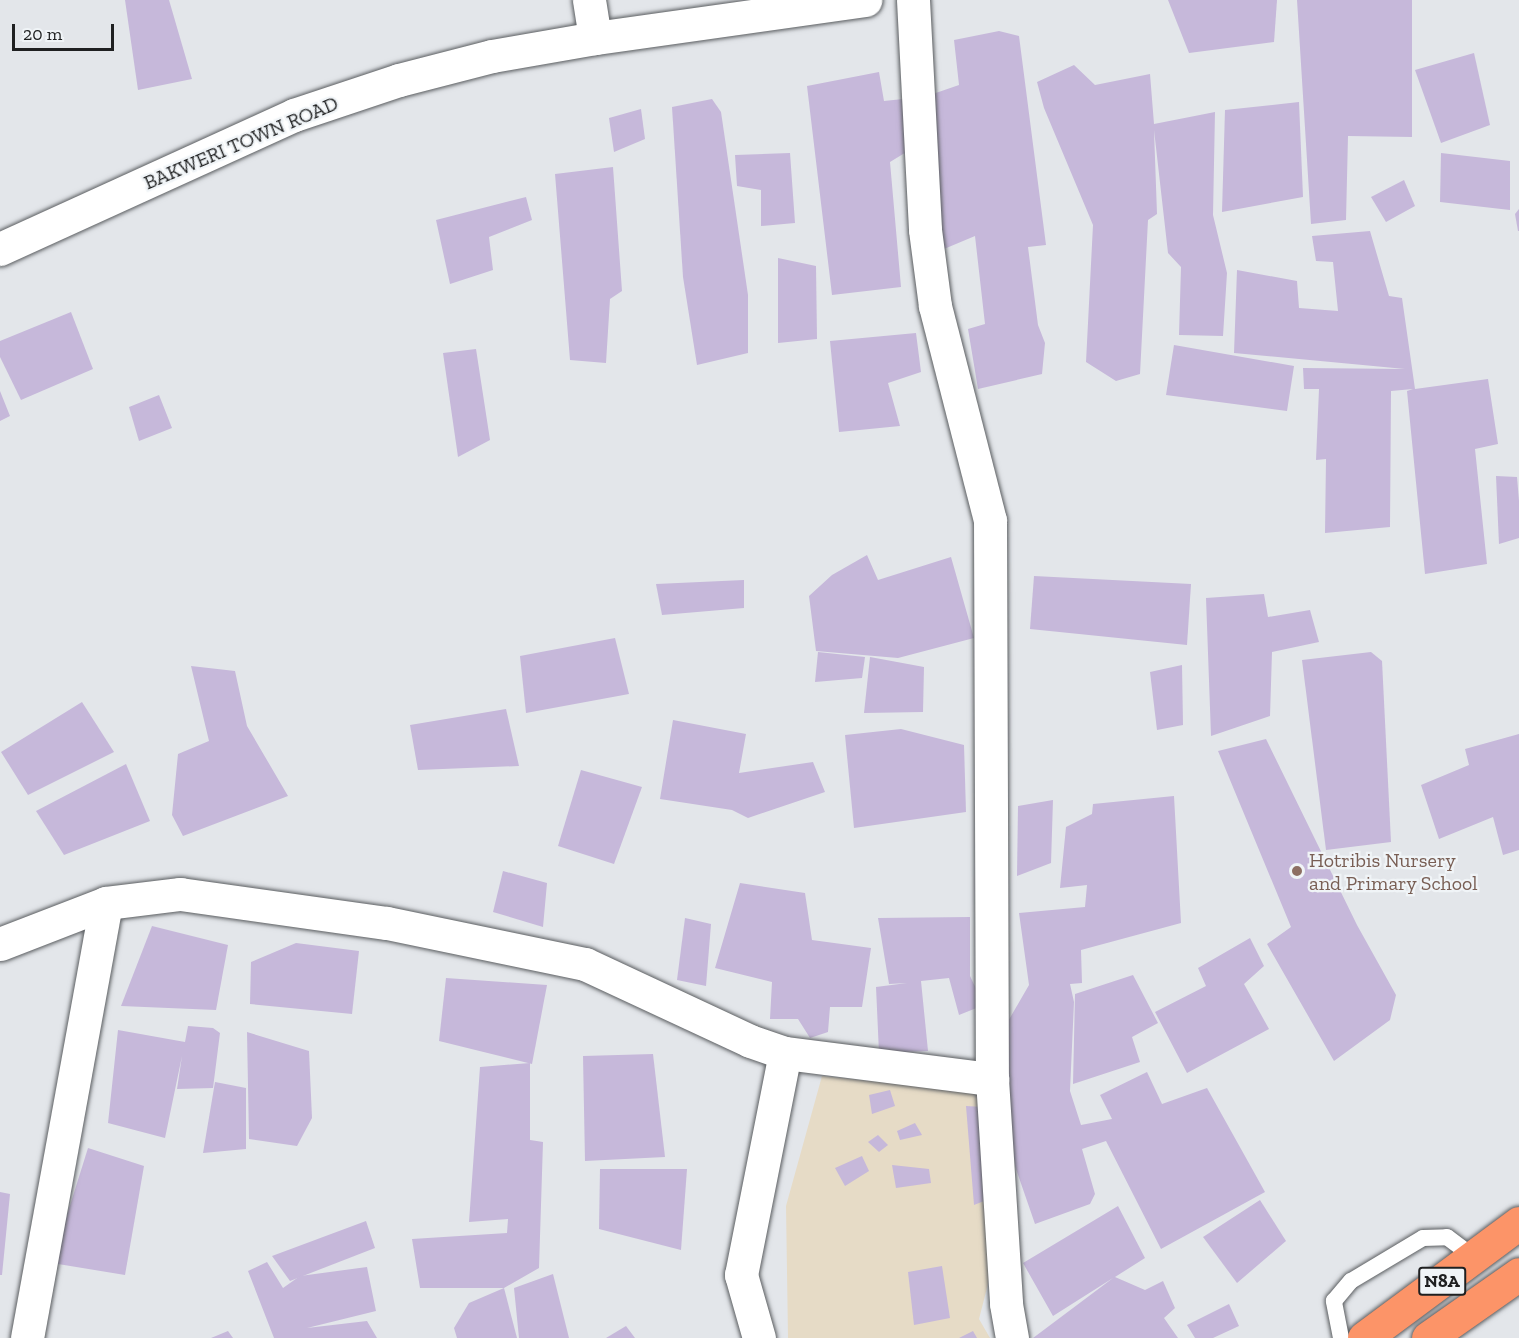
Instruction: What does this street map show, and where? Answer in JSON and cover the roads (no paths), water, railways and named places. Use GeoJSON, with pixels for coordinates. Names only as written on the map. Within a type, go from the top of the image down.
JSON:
{"type":"FeatureCollection","features":[{"type":"Feature","properties":{"kind":"highway","name":"N8A"},"geometry":{"type":"LineString","coordinates":[[1364,1338],[1519,1223]]}},
{"type":"Feature","properties":{"kind":"highway","name":"N8A"},"geometry":{"type":"LineString","coordinates":[[1428,1338],[1519,1274]]}},
{"type":"Feature","properties":{"kind":"street"},"geometry":{"type":"LineString","coordinates":[[589,0],[595,38]]}},
{"type":"Feature","properties":{"kind":"street","name":"BAKWERI TOWN ROAD"},"geometry":{"type":"LineString","coordinates":[[0,249],[294,115],[399,80],[492,56],[595,38],[866,0]]}},
{"type":"Feature","properties":{"kind":"street"},"geometry":{"type":"LineString","coordinates":[[914,0],[925,230],[935,306],[965,432],[987,496],[992,1079],[1006,1305],[1012,1338]]}},
{"type":"Feature","properties":{"kind":"street"},"geometry":{"type":"LineString","coordinates":[[0,944],[106,903],[180,894],[387,923],[585,964],[750,1041],[784,1053],[992,1079]]}},
{"type":"Feature","properties":{"kind":"street"},"geometry":{"type":"LineString","coordinates":[[27,1338],[106,903]]}},
{"type":"Feature","properties":{"kind":"street"},"geometry":{"type":"LineString","coordinates":[[759,1338],[741,1275],[784,1053]]}},
{"type":"Feature","properties":{"kind":"lane"},"geometry":{"type":"LineString","coordinates":[[1341,1338],[1334,1301],[1351,1281],[1423,1238],[1447,1237],[1474,1257]]}},
{"type":"Feature","properties":{"kind":"place","name":"Hotribis Nursery and Primary School"},"geometry":{"type":"Point","coordinates":[1297,871]}}]}
